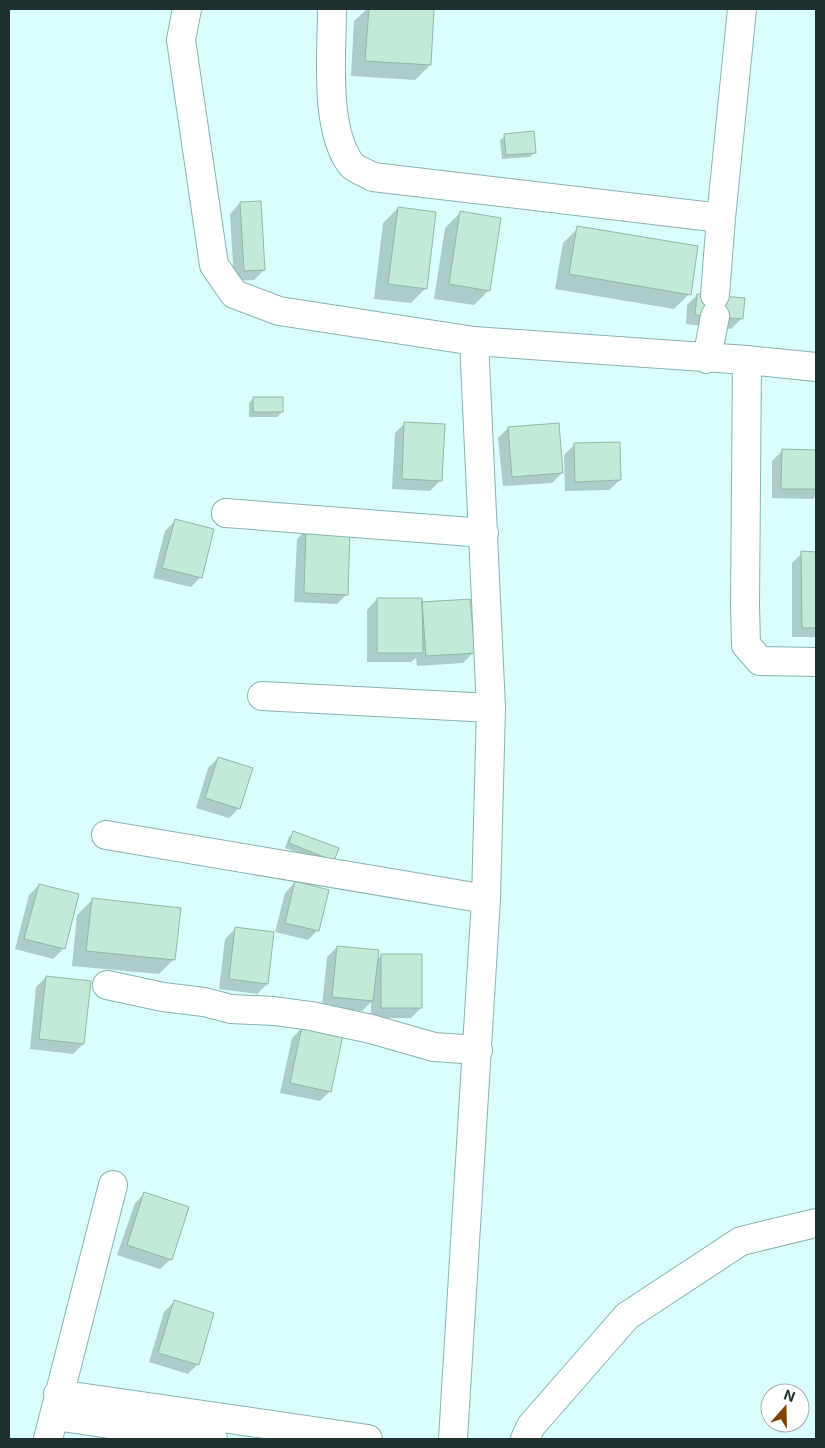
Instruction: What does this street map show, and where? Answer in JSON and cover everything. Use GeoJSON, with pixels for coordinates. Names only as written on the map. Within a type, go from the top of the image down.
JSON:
{"type":"FeatureCollection","features":[{"type":"Feature","properties":{"kind":"street"},"geometry":{"type":"LineString","coordinates":[[187,9],[180,40],[214,265],[234,294],[279,311],[474,341],[747,360],[816,367]]}},
{"type":"Feature","properties":{"kind":"street"},"geometry":{"type":"LineString","coordinates":[[332,9],[331,103],[340,143],[351,164],[372,177],[721,218]]}},
{"type":"Feature","properties":{"kind":"street"},"geometry":{"type":"LineString","coordinates":[[707,358],[715,306],[721,218],[742,9]]}},
{"type":"Feature","properties":{"kind":"street"},"geometry":{"type":"LineString","coordinates":[[453,1439],[486,899],[491,708],[474,341]]}},
{"type":"Feature","properties":{"kind":"street"},"geometry":{"type":"LineString","coordinates":[[747,360],[744,606],[746,645],[760,661],[816,662]]}},
{"type":"Feature","properties":{"kind":"street"},"geometry":{"type":"LineString","coordinates":[[226,513],[484,533]]}},
{"type":"Feature","properties":{"kind":"street"},"geometry":{"type":"LineString","coordinates":[[262,696],[491,708]]}},
{"type":"Feature","properties":{"kind":"street"},"geometry":{"type":"LineString","coordinates":[[106,835],[486,899]]}},
{"type":"Feature","properties":{"kind":"street"},"geometry":{"type":"LineString","coordinates":[[107,985],[163,997],[204,1002],[231,1009],[274,1011],[311,1016],[371,1029],[434,1047],[478,1050]]}},
{"type":"Feature","properties":{"kind":"street"},"geometry":{"type":"LineString","coordinates":[[54,1416],[113,1185]]}},
{"type":"Feature","properties":{"kind":"street"},"geometry":{"type":"LineString","coordinates":[[525,1439],[531,1426],[627,1316],[741,1241],[816,1224]]}},
{"type":"Feature","properties":{"kind":"street"},"geometry":{"type":"LineString","coordinates":[[54,1416],[198,1438]]}},
{"type":"Feature","properties":{"kind":"street"},"geometry":{"type":"LineString","coordinates":[[54,1416],[368,1439]]}},
{"type":"Feature","properties":{"kind":"building"},"geometry":{"type":"Polygon","coordinates":[[[369,9],[434,9],[431,65],[365,61],[369,9]]]}},
{"type":"Feature","properties":{"kind":"building"},"geometry":{"type":"Polygon","coordinates":[[[534,131],[536,153],[506,155],[504,134],[534,131]]]}},
{"type":"Feature","properties":{"kind":"building"},"geometry":{"type":"Polygon","coordinates":[[[261,201],[265,270],[244,271],[240,202],[261,201]]]}},
{"type":"Feature","properties":{"kind":"building"},"geometry":{"type":"Polygon","coordinates":[[[398,207],[436,212],[427,289],[388,284],[398,207]]]}},
{"type":"Feature","properties":{"kind":"building"},"geometry":{"type":"Polygon","coordinates":[[[460,211],[501,218],[490,291],[449,284],[460,211]]]}},
{"type":"Feature","properties":{"kind":"building"},"geometry":{"type":"Polygon","coordinates":[[[577,226],[698,246],[691,295],[569,274],[577,226]]]}},
{"type":"Feature","properties":{"kind":"building"},"geometry":{"type":"Polygon","coordinates":[[[697,294],[745,298],[743,319],[695,315],[697,294]]]}},
{"type":"Feature","properties":{"kind":"building"},"geometry":{"type":"Polygon","coordinates":[[[253,397],[283,397],[283,412],[253,412],[253,397]]]}},
{"type":"Feature","properties":{"kind":"building"},"geometry":{"type":"Polygon","coordinates":[[[404,422],[445,424],[442,481],[402,479],[404,422]]]}},
{"type":"Feature","properties":{"kind":"building"},"geometry":{"type":"Polygon","coordinates":[[[559,423],[563,473],[512,477],[508,427],[559,423]]]}},
{"type":"Feature","properties":{"kind":"building"},"geometry":{"type":"Polygon","coordinates":[[[620,442],[621,480],[575,482],[574,443],[620,442]]]}},
{"type":"Feature","properties":{"kind":"building"},"geometry":{"type":"Polygon","coordinates":[[[782,449],[816,450],[816,489],[781,489],[782,449]]]}},
{"type":"Feature","properties":{"kind":"building"},"geometry":{"type":"Polygon","coordinates":[[[175,519],[214,529],[202,578],[162,568],[175,519]]]}},
{"type":"Feature","properties":{"kind":"building"},"geometry":{"type":"Polygon","coordinates":[[[306,528],[350,530],[348,595],[304,593],[306,528]]]}},
{"type":"Feature","properties":{"kind":"building"},"geometry":{"type":"Polygon","coordinates":[[[801,551],[816,552],[816,628],[802,628],[801,551]]]}},
{"type":"Feature","properties":{"kind":"building"},"geometry":{"type":"Polygon","coordinates":[[[377,598],[422,598],[423,653],[377,653],[377,598]]]}},
{"type":"Feature","properties":{"kind":"building"},"geometry":{"type":"Polygon","coordinates":[[[470,599],[475,653],[426,656],[422,602],[470,599]]]}},
{"type":"Feature","properties":{"kind":"building"},"geometry":{"type":"Polygon","coordinates":[[[218,757],[253,768],[240,809],[205,798],[218,757]]]}},
{"type":"Feature","properties":{"kind":"building"},"geometry":{"type":"Polygon","coordinates":[[[293,831],[339,848],[334,861],[289,843],[293,831]]]}},
{"type":"Feature","properties":{"kind":"building"},"geometry":{"type":"Polygon","coordinates":[[[295,881],[329,890],[319,931],[285,923],[295,881]]]}},
{"type":"Feature","properties":{"kind":"building"},"geometry":{"type":"Polygon","coordinates":[[[39,884],[79,894],[65,949],[24,939],[39,884]]]}},
{"type":"Feature","properties":{"kind":"building"},"geometry":{"type":"Polygon","coordinates":[[[92,898],[181,908],[175,960],[86,951],[92,898]]]}},
{"type":"Feature","properties":{"kind":"building"},"geometry":{"type":"Polygon","coordinates":[[[235,927],[274,932],[268,984],[229,979],[235,927]]]}},
{"type":"Feature","properties":{"kind":"building"},"geometry":{"type":"Polygon","coordinates":[[[337,946],[379,950],[373,1001],[332,997],[337,946]]]}},
{"type":"Feature","properties":{"kind":"building"},"geometry":{"type":"Polygon","coordinates":[[[381,954],[422,954],[422,1008],[381,1008],[381,954]]]}},
{"type":"Feature","properties":{"kind":"building"},"geometry":{"type":"Polygon","coordinates":[[[46,976],[91,981],[84,1044],[39,1039],[46,976]]]}},
{"type":"Feature","properties":{"kind":"building"},"geometry":{"type":"Polygon","coordinates":[[[302,1026],[343,1035],[331,1092],[290,1083],[302,1026]]]}},
{"type":"Feature","properties":{"kind":"building"},"geometry":{"type":"Polygon","coordinates":[[[144,1192],[189,1207],[172,1260],[127,1245],[144,1192]]]}},
{"type":"Feature","properties":{"kind":"building"},"geometry":{"type":"Polygon","coordinates":[[[174,1300],[214,1313],[199,1365],[158,1353],[174,1300]]]}}]}
